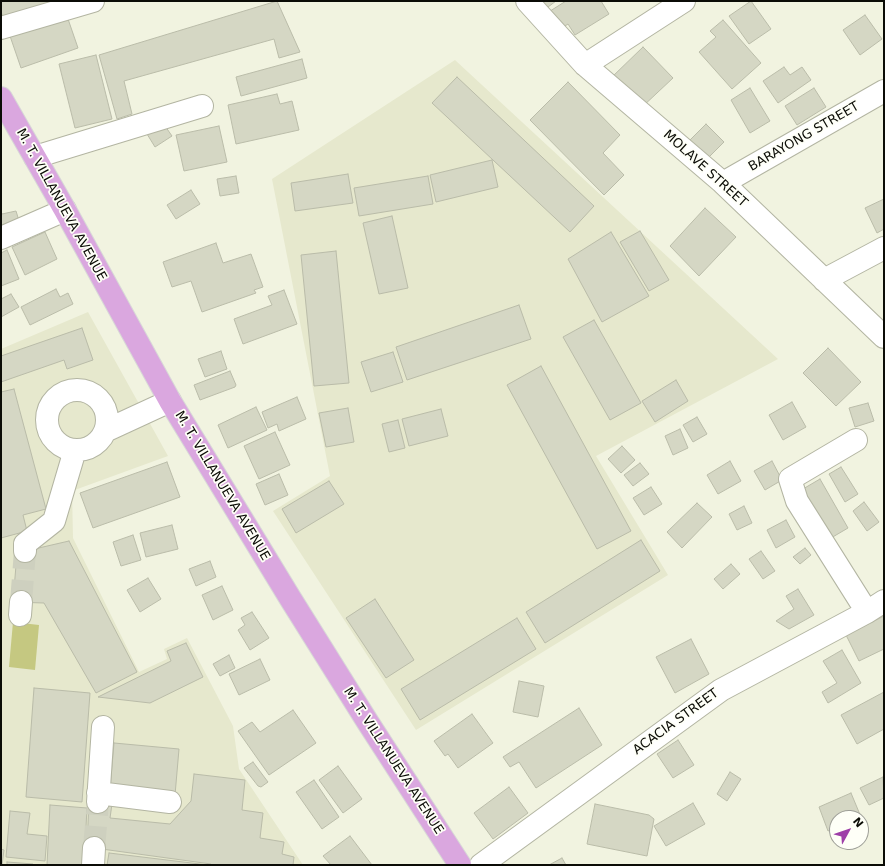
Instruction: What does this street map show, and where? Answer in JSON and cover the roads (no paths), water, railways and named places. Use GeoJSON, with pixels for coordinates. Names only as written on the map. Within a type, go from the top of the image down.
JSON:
{"type":"FeatureCollection","features":[{"type":"Feature","properties":{"kind":"main road","name":"M. T. VILLANUEVA AVENUE"},"geometry":{"type":"LineString","coordinates":[[1,98],[65,210],[170,401],[294,605],[460,865]]}},
{"type":"Feature","properties":{"kind":"street"},"geometry":{"type":"LineString","coordinates":[[1,28],[93,1]]}},
{"type":"Feature","properties":{"kind":"street","name":"MOLAVE STREET"},"geometry":{"type":"LineString","coordinates":[[527,1],[585,65],[723,183],[884,337]]}},
{"type":"Feature","properties":{"kind":"street"},"geometry":{"type":"LineString","coordinates":[[585,65],[684,1]]}},
{"type":"Feature","properties":{"kind":"street","name":"BARAYONG STREET"},"geometry":{"type":"LineString","coordinates":[[723,183],[884,91]]}},
{"type":"Feature","properties":{"kind":"street"},"geometry":{"type":"LineString","coordinates":[[35,157],[202,106]]}},
{"type":"Feature","properties":{"kind":"street"},"geometry":{"type":"LineString","coordinates":[[1,238],[65,210]]}},
{"type":"Feature","properties":{"kind":"street"},"geometry":{"type":"LineString","coordinates":[[824,280],[884,248]]}},
{"type":"Feature","properties":{"kind":"street"},"geometry":{"type":"LineString","coordinates":[[78,390],[88,392],[102,403],[106,412],[107,421],[105,431],[100,439],[85,449],[75,450],[66,448],[52,436],[48,427],[47,418],[49,408],[54,400],[61,394],[78,390]]}},
{"type":"Feature","properties":{"kind":"street"},"geometry":{"type":"LineString","coordinates":[[105,431],[170,401]]}},
{"type":"Feature","properties":{"kind":"street"},"geometry":{"type":"LineString","coordinates":[[856,440],[790,479],[797,501],[875,607]]}},
{"type":"Feature","properties":{"kind":"street"},"geometry":{"type":"LineString","coordinates":[[25,551],[25,544],[54,521],[75,450]]}},
{"type":"Feature","properties":{"kind":"street","name":"ACACIA STREET"},"geometry":{"type":"LineString","coordinates":[[481,865],[721,690],[875,607]]}},
{"type":"Feature","properties":{"kind":"street"},"geometry":{"type":"LineString","coordinates":[[103,727],[98,798],[170,802]]}},
{"type":"Feature","properties":{"kind":"tunnel"},"geometry":{"type":"LineString","coordinates":[[21,602],[25,551]]}},
{"type":"Feature","properties":{"kind":"tunnel"},"geometry":{"type":"LineString","coordinates":[[94,848],[98,802]]}}]}
